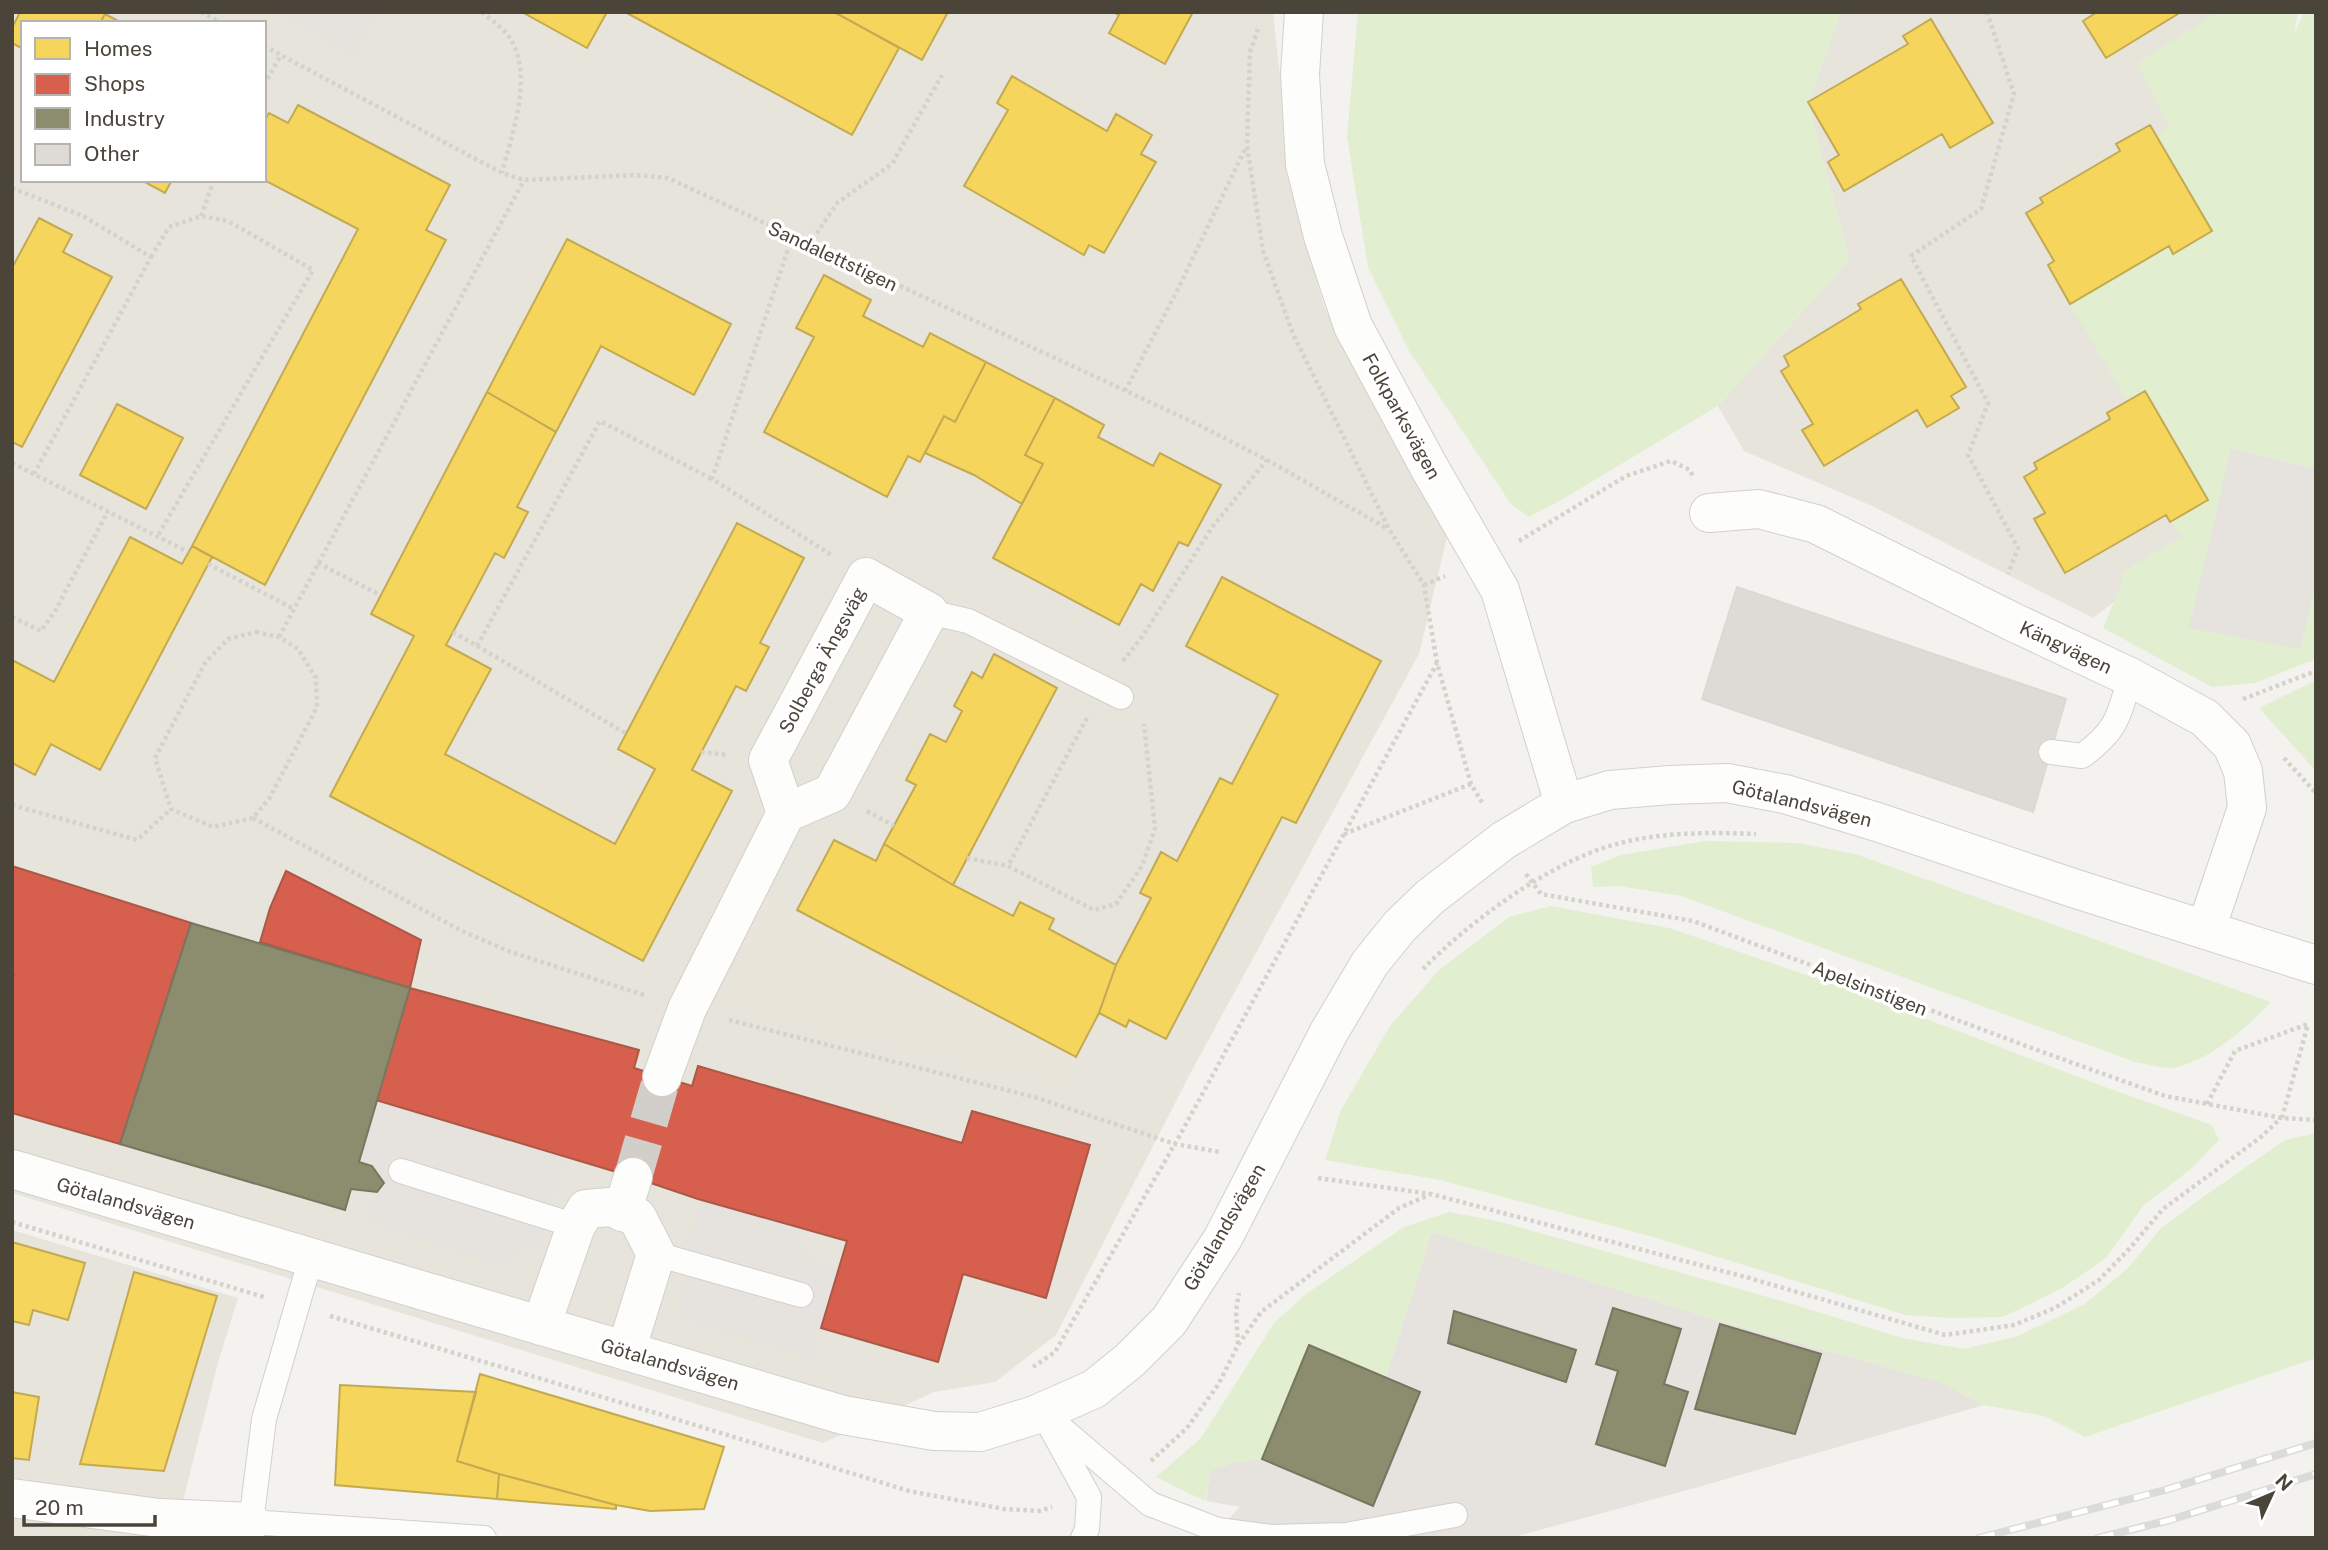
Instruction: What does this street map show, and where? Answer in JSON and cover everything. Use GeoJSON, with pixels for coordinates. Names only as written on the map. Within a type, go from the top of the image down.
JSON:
{"type":"FeatureCollection","features":[{"type":"Feature","properties":{"kind":"street","name":"Folkparksvägen"},"geometry":{"type":"LineString","coordinates":[[1304,12],[1300,74],[1304,164],[1353,326],[1429,467],[1500,590],[1564,804]]}},
{"type":"Feature","properties":{"kind":"street","name":"Kängvägen"},"geometry":{"type":"LineString","coordinates":[[1709,513],[1759,509],[1816,524],[2012,622],[2130,677],[2205,718],[2232,745],[2243,771],[2247,808],[2206,929]]}},
{"type":"Feature","properties":{"kind":"street","name":"Solberga Ängsväg"},"geometry":{"type":"LineString","coordinates":[[786,813],[768,760],[866,577],[929,612]]}},
{"type":"Feature","properties":{"kind":"street"},"geometry":{"type":"LineString","coordinates":[[662,1077],[687,1009],[786,813],[832,793],[929,612]]}},
{"type":"Feature","properties":{"kind":"street","name":"Götalandsvägen"},"geometry":{"type":"LineString","coordinates":[[12,1169],[843,1415],[934,1431],[980,1432],[1042,1412],[1094,1389],[1130,1360],[1169,1321],[1223,1238],[1329,1032],[1370,963],[1400,926],[1430,897],[1504,840],[1564,804],[1610,790],[1727,783],[1785,794],[2316,965]]}},
{"type":"Feature","properties":{"kind":"street"},"geometry":{"type":"LineString","coordinates":[[541,1326],[576,1226],[586,1209],[610,1207],[628,1194],[656,1254],[626,1351]]}},
{"type":"Feature","properties":{"kind":"street"},"geometry":{"type":"LineString","coordinates":[[12,1498],[159,1518],[251,1522]]}},
{"type":"Feature","properties":{"kind":"lane"},"geometry":{"type":"LineString","coordinates":[[929,612],[968,621],[1121,697]]}},
{"type":"Feature","properties":{"kind":"lane"},"geometry":{"type":"LineString","coordinates":[[2051,752],[2082,756],[2102,742],[2118,720],[2130,677]]}},
{"type":"Feature","properties":{"kind":"lane"},"geometry":{"type":"LineString","coordinates":[[401,1171],[576,1226]]}},
{"type":"Feature","properties":{"kind":"lane"},"geometry":{"type":"LineString","coordinates":[[656,1254],[801,1295]]}},
{"type":"Feature","properties":{"kind":"lane"},"geometry":{"type":"LineString","coordinates":[[311,1258],[264,1419],[251,1522],[484,1538]]}},
{"type":"Feature","properties":{"kind":"lane"},"geometry":{"type":"LineString","coordinates":[[1042,1412],[1150,1504],[1218,1530],[1272,1537],[1346,1535],[1455,1515]]}},
{"type":"Feature","properties":{"kind":"lane"},"geometry":{"type":"LineString","coordinates":[[1042,1412],[1090,1497],[1087,1529],[1083,1538]]}},
{"type":"Feature","properties":{"kind":"path"},"geometry":{"type":"LineString","coordinates":[[201,12],[217,21]]}},
{"type":"Feature","properties":{"kind":"path"},"geometry":{"type":"LineString","coordinates":[[482,12],[508,35],[520,63],[520,102],[502,173]]}},
{"type":"Feature","properties":{"kind":"path"},"geometry":{"type":"LineString","coordinates":[[1987,12],[2014,94],[1981,209],[1911,256],[1988,403],[1968,455],[2018,548],[2003,589],[2012,622]]}},
{"type":"Feature","properties":{"kind":"path"},"geometry":{"type":"LineString","coordinates":[[1261,22],[1250,52],[1247,145],[1263,251],[1289,322],[1389,529],[1424,585],[1437,663],[1471,784],[1532,884]]}},
{"type":"Feature","properties":{"kind":"path","name":"Sandalettstigen"},"geometry":{"type":"LineString","coordinates":[[266,47],[502,173],[524,180],[636,175],[668,178],[1267,460],[1389,529]]}},
{"type":"Feature","properties":{"kind":"path"},"geometry":{"type":"LineString","coordinates":[[266,81],[281,55]]}},
{"type":"Feature","properties":{"kind":"path"},"geometry":{"type":"LineString","coordinates":[[809,245],[838,203],[892,164],[942,75]]}},
{"type":"Feature","properties":{"kind":"path"},"geometry":{"type":"LineString","coordinates":[[1125,391],[1176,293],[1247,145]]}},
{"type":"Feature","properties":{"kind":"path"},"geometry":{"type":"LineString","coordinates":[[279,637],[524,180]]}},
{"type":"Feature","properties":{"kind":"path"},"geometry":{"type":"LineString","coordinates":[[201,216],[213,182]]}},
{"type":"Feature","properties":{"kind":"path"},"geometry":{"type":"LineString","coordinates":[[12,188],[83,216],[151,257]]}},
{"type":"Feature","properties":{"kind":"path"},"geometry":{"type":"LineString","coordinates":[[34,474],[169,227],[201,216],[228,221],[313,270],[157,537]]}},
{"type":"Feature","properties":{"kind":"path"},"geometry":{"type":"LineString","coordinates":[[712,480],[792,237]]}},
{"type":"Feature","properties":{"kind":"path"},"geometry":{"type":"LineString","coordinates":[[477,646],[600,421],[712,480],[866,577]]}},
{"type":"Feature","properties":{"kind":"path"},"geometry":{"type":"LineString","coordinates":[[1424,585],[1522,539],[1626,476],[1671,461],[1690,470],[1709,513]]}},
{"type":"Feature","properties":{"kind":"path"},"geometry":{"type":"LineString","coordinates":[[12,463],[188,552]]}},
{"type":"Feature","properties":{"kind":"path"},"geometry":{"type":"LineString","coordinates":[[12,617],[41,631],[55,611],[108,511]]}},
{"type":"Feature","properties":{"kind":"path"},"geometry":{"type":"LineString","coordinates":[[318,563],[380,595]]}},
{"type":"Feature","properties":{"kind":"path"},"geometry":{"type":"LineString","coordinates":[[208,564],[295,609]]}},
{"type":"Feature","properties":{"kind":"path"},"geometry":{"type":"LineString","coordinates":[[256,632],[279,637],[298,649],[316,678],[317,708],[270,799],[253,818],[213,827],[172,809],[155,758],[205,663],[229,639],[256,632]]}},
{"type":"Feature","properties":{"kind":"path"},"geometry":{"type":"LineString","coordinates":[[453,632],[627,734]]}},
{"type":"Feature","properties":{"kind":"path"},"geometry":{"type":"LineString","coordinates":[[1027,1370],[1055,1352],[1175,1144],[1437,663]]}},
{"type":"Feature","properties":{"kind":"path"},"geometry":{"type":"LineString","coordinates":[[2234,700],[2247,699],[2316,671]]}},
{"type":"Feature","properties":{"kind":"path"},"geometry":{"type":"LineString","coordinates":[[1344,834],[1471,784]]}},
{"type":"Feature","properties":{"kind":"path"},"geometry":{"type":"LineString","coordinates":[[12,805],[137,840],[172,809]]}},
{"type":"Feature","properties":{"kind":"path"},"geometry":{"type":"LineString","coordinates":[[253,818],[464,932],[511,952],[687,1009],[1034,1097],[1175,1144],[1223,1152]]}},
{"type":"Feature","properties":{"kind":"path"},"geometry":{"type":"LineString","coordinates":[[1416,977],[1468,926],[1557,868],[1612,845],[1659,836],[1729,833],[1768,835]]}},
{"type":"Feature","properties":{"kind":"path"},"geometry":{"type":"LineString","coordinates":[[967,859],[1008,866]]}},
{"type":"Feature","properties":{"kind":"path","name":"Apelsinstigen"},"geometry":{"type":"LineString","coordinates":[[1532,884],[1541,894],[1693,921],[2165,1096],[2282,1118],[2316,1120]]}},
{"type":"Feature","properties":{"kind":"path"},"geometry":{"type":"LineString","coordinates":[[1318,1178],[1431,1194],[1749,1278],[1945,1335],[2014,1325],[2055,1308],[2099,1280],[2162,1209],[2261,1137],[2282,1118],[2308,1024],[2235,1051],[2207,1104]]}},
{"type":"Feature","properties":{"kind":"path"},"geometry":{"type":"LineString","coordinates":[[12,1222],[834,1468]]}},
{"type":"Feature","properties":{"kind":"path"},"geometry":{"type":"LineString","coordinates":[[1238,1345],[1236,1311],[1241,1282]]}},
{"type":"Feature","properties":{"kind":"shaded area"},"geometry":{"type":"Polygon","coordinates":[[[12,12],[1273,12],[1286,172],[1324,306],[1386,425],[1449,529],[1419,654],[1191,1072],[1056,1335],[995,1382],[934,1392],[823,1443],[12,1193],[12,12]]]}},
{"type":"Feature","properties":{"kind":"shaded area"},"geometry":{"type":"Polygon","coordinates":[[[277,12],[369,12],[375,15],[353,54],[277,12]]]}},
{"type":"Feature","properties":{"kind":"shaded area"},"geometry":{"type":"Polygon","coordinates":[[[1841,12],[2235,12],[2203,184],[2247,502],[2093,618],[1872,506],[1744,451],[1718,406],[1849,260],[1808,102],[1841,12]]]}},
{"type":"Feature","properties":{"kind":"shaded area"},"geometry":{"type":"Polygon","coordinates":[[[12,43],[21,48],[21,140],[12,135],[12,43]]]}},
{"type":"Feature","properties":{"kind":"shaded area"},"geometry":{"type":"Polygon","coordinates":[[[2231,449],[2316,469],[2316,581],[2300,649],[2189,628],[2231,449]]]}},
{"type":"Feature","properties":{"kind":"shaded area"},"geometry":{"type":"Polygon","coordinates":[[[766,896],[1076,1057],[1062,1081],[719,1007],[766,896]]]}},
{"type":"Feature","properties":{"kind":"shaded area"},"geometry":{"type":"Polygon","coordinates":[[[376,1100],[564,1156],[541,1245],[520,1243],[509,1267],[369,1222],[377,1192],[384,1183],[372,1166],[359,1162],[376,1100]]]}},
{"type":"Feature","properties":{"kind":"shaded area"},"geometry":{"type":"Polygon","coordinates":[[[698,1199],[792,1225],[811,1262],[839,1269],[812,1357],[678,1317],[698,1199]]]}},
{"type":"Feature","properties":{"kind":"shaded area"},"geometry":{"type":"Polygon","coordinates":[[[12,1230],[238,1298],[217,1366],[182,1505],[179,1538],[12,1538],[12,1230]]]}},
{"type":"Feature","properties":{"kind":"shaded area"},"geometry":{"type":"Polygon","coordinates":[[[1432,1232],[1716,1320],[1940,1382],[1984,1405],[1510,1538],[1214,1538],[1240,1507],[1206,1501],[1210,1471],[1231,1463],[1262,1459],[1309,1345],[1386,1377],[1432,1232]]]}},
{"type":"Feature","properties":{"kind":"green space"},"geometry":{"type":"Polygon","coordinates":[[[1358,12],[1841,12],[1808,102],[1849,260],[1718,406],[1529,517],[1511,504],[1409,351],[1368,267],[1347,137],[1358,12]]]}},
{"type":"Feature","properties":{"kind":"green space"},"geometry":{"type":"Polygon","coordinates":[[[2218,12],[2298,12],[2294,34],[2304,12],[2316,12],[2316,659],[2255,683],[2212,687],[2103,628],[2120,588],[2124,571],[2183,536],[2170,522],[2208,500],[2145,391],[2127,401],[2070,304],[2169,246],[2157,137],[2169,126],[2137,63],[2218,12]]]}},
{"type":"Feature","properties":{"kind":"green space"},"geometry":{"type":"Polygon","coordinates":[[[2316,680],[2316,771],[2259,708],[2316,680]]]}},
{"type":"Feature","properties":{"kind":"green space"},"geometry":{"type":"Polygon","coordinates":[[[1705,841],[1798,843],[1855,854],[2271,1002],[2217,1049],[2178,1067],[2156,1066],[2135,1062],[1681,896],[1619,886],[1593,887],[1591,867],[1621,855],[1705,841]]]}},
{"type":"Feature","properties":{"kind":"green space"},"geometry":{"type":"Polygon","coordinates":[[[1551,906],[1669,928],[1839,986],[2212,1125],[2219,1140],[2191,1169],[2143,1206],[2106,1258],[2064,1287],[2003,1317],[1906,1315],[1653,1237],[1440,1180],[1325,1160],[1341,1110],[1390,1026],[1439,970],[1509,917],[1551,906]]]}},
{"type":"Feature","properties":{"kind":"green space"},"geometry":{"type":"Polygon","coordinates":[[[2316,1133],[2316,1358],[2085,1437],[2044,1416],[1984,1405],[1940,1382],[1716,1320],[1432,1232],[1386,1377],[1309,1346],[1262,1459],[1231,1463],[1210,1471],[1205,1501],[1156,1477],[1201,1438],[1274,1323],[1306,1294],[1404,1227],[1449,1212],[1501,1222],[1789,1303],[1902,1338],[1964,1349],[2018,1336],[2085,1304],[2129,1267],[2161,1228],[2285,1140],[2316,1133]]]}},
{"type":"Feature","properties":{"kind":"building: Homes"},"geometry":{"type":"Polygon","coordinates":[[[20,12],[105,14],[101,21],[21,21],[21,48],[12,43],[12,28],[20,12]]]}},
{"type":"Feature","properties":{"kind":"building: Homes"},"geometry":{"type":"Polygon","coordinates":[[[522,12],[607,12],[587,48],[522,12]]]}},
{"type":"Feature","properties":{"kind":"building: Homes"},"geometry":{"type":"Polygon","coordinates":[[[625,12],[834,12],[899,48],[852,135],[625,12]]]}},
{"type":"Feature","properties":{"kind":"building: Homes"},"geometry":{"type":"Polygon","coordinates":[[[834,12],[948,12],[922,60],[834,12]]]}},
{"type":"Feature","properties":{"kind":"building: Homes"},"geometry":{"type":"Polygon","coordinates":[[[1113,12],[1193,12],[1165,64],[1109,33],[1119,15],[1113,12]]]}},
{"type":"Feature","properties":{"kind":"building: Homes"},"geometry":{"type":"Polygon","coordinates":[[[2093,12],[2181,12],[2106,58],[2083,21],[2094,14],[2093,12]]]}},
{"type":"Feature","properties":{"kind":"building: Homes"},"geometry":{"type":"Polygon","coordinates":[[[105,14],[118,21],[101,21],[105,14]]]}},
{"type":"Feature","properties":{"kind":"building: Homes"},"geometry":{"type":"Polygon","coordinates":[[[1931,19],[1993,123],[1950,148],[1942,134],[1844,191],[1828,162],[1839,155],[1808,102],[1908,44],[1903,36],[1931,19]]]}},
{"type":"Feature","properties":{"kind":"building: Homes"},"geometry":{"type":"Polygon","coordinates":[[[1012,76],[1107,131],[1116,114],[1152,135],[1141,154],[1156,162],[1104,253],[1089,245],[1084,255],[964,186],[1008,110],[997,103],[1012,76]]]}},
{"type":"Feature","properties":{"kind":"building: Homes"},"geometry":{"type":"Polygon","coordinates":[[[298,105],[450,185],[426,230],[446,240],[265,585],[192,546],[358,229],[266,181],[266,118],[269,113],[288,123],[298,105]]]}},
{"type":"Feature","properties":{"kind":"building: Homes"},"geometry":{"type":"Polygon","coordinates":[[[2150,125],[2212,231],[2173,254],[2169,246],[2070,304],[2048,265],[2054,261],[2026,213],[2043,203],[2040,198],[2120,151],[2116,144],[2150,125]]]}},
{"type":"Feature","properties":{"kind":"building: Homes"},"geometry":{"type":"Polygon","coordinates":[[[145,182],[171,182],[165,193],[145,182]]]}},
{"type":"Feature","properties":{"kind":"building: Homes"},"geometry":{"type":"Polygon","coordinates":[[[39,218],[72,235],[63,252],[112,277],[22,447],[12,442],[12,268],[39,218]]]}},
{"type":"Feature","properties":{"kind":"building: Homes"},"geometry":{"type":"Polygon","coordinates":[[[567,239],[731,324],[694,395],[601,346],[556,432],[487,392],[567,239]]]}},
{"type":"Feature","properties":{"kind":"building: Homes"},"geometry":{"type":"Polygon","coordinates":[[[824,275],[871,300],[863,316],[923,347],[930,333],[986,362],[955,422],[944,416],[920,462],[908,456],[887,497],[764,432],[814,337],[796,328],[824,275]]]}},
{"type":"Feature","properties":{"kind":"building: Homes"},"geometry":{"type":"Polygon","coordinates":[[[1901,279],[1966,387],[1951,396],[1959,408],[1927,427],[1917,410],[1824,466],[1802,430],[1813,424],[1781,371],[1789,366],[1784,356],[1861,309],[1858,304],[1901,279]]]}},
{"type":"Feature","properties":{"kind":"building: Homes"},"geometry":{"type":"Polygon","coordinates":[[[986,362],[1055,398],[1025,455],[1043,464],[1022,504],[974,475],[925,453],[944,416],[955,422],[986,362]]]}},
{"type":"Feature","properties":{"kind":"building: Homes"},"geometry":{"type":"Polygon","coordinates":[[[2145,391],[2208,500],[2170,522],[2166,515],[2065,573],[2034,519],[2045,513],[2024,477],[2037,469],[2034,463],[2110,419],[2107,413],[2145,391]]]}},
{"type":"Feature","properties":{"kind":"building: Homes"},"geometry":{"type":"Polygon","coordinates":[[[487,392],[556,432],[517,507],[528,512],[504,558],[495,553],[446,645],[491,669],[445,754],[615,844],[655,769],[618,749],[737,523],[804,558],[760,643],[769,647],[746,691],[736,686],[692,770],[732,791],[643,961],[330,796],[414,636],[371,614],[487,392]]]}},
{"type":"Feature","properties":{"kind":"building: Homes"},"geometry":{"type":"Polygon","coordinates":[[[1055,398],[1104,425],[1098,437],[1153,466],[1160,453],[1221,485],[1188,546],[1179,542],[1153,591],[1141,584],[1119,625],[993,558],[1043,464],[1025,455],[1055,398]]]}},
{"type":"Feature","properties":{"kind":"building: Homes"},"geometry":{"type":"Polygon","coordinates":[[[117,404],[183,438],[146,509],[80,475],[117,404]]]}},
{"type":"Feature","properties":{"kind":"building: Homes"},"geometry":{"type":"Polygon","coordinates":[[[130,537],[182,564],[192,546],[212,557],[100,770],[51,744],[35,775],[12,763],[12,660],[54,682],[130,537]]]}},
{"type":"Feature","properties":{"kind":"building: Homes"},"geometry":{"type":"Polygon","coordinates":[[[1222,577],[1381,661],[1296,823],[1282,817],[1166,1039],[1129,1020],[1126,1027],[1099,1013],[1116,965],[1151,898],[1140,893],[1161,852],[1177,861],[1220,778],[1232,784],[1278,695],[1186,646],[1222,577]]]}},
{"type":"Feature","properties":{"kind":"building: Homes"},"geometry":{"type":"Polygon","coordinates":[[[994,654],[1057,688],[953,885],[884,844],[916,785],[906,780],[930,734],[946,742],[962,711],[954,706],[972,672],[982,678],[994,654]]]}},
{"type":"Feature","properties":{"kind":"building: Homes"},"geometry":{"type":"Polygon","coordinates":[[[834,840],[876,861],[884,844],[953,885],[1013,916],[1020,902],[1054,919],[1049,929],[1116,965],[1099,1013],[1076,1057],[797,910],[834,840]]]}},
{"type":"Feature","properties":{"kind":"building: Homes"},"geometry":{"type":"Polygon","coordinates":[[[12,1242],[85,1263],[68,1320],[33,1310],[29,1325],[12,1321],[12,1242]]]}},
{"type":"Feature","properties":{"kind":"building: Homes"},"geometry":{"type":"Polygon","coordinates":[[[134,1272],[217,1296],[164,1471],[80,1464],[134,1272]]]}},
{"type":"Feature","properties":{"kind":"building: Homes"},"geometry":{"type":"Polygon","coordinates":[[[480,1374],[724,1447],[704,1509],[650,1511],[616,1505],[457,1461],[480,1374]]]}},
{"type":"Feature","properties":{"kind":"building: Homes"},"geometry":{"type":"Polygon","coordinates":[[[340,1385],[476,1392],[457,1461],[499,1474],[497,1499],[335,1485],[340,1385]]]}},
{"type":"Feature","properties":{"kind":"building: Homes"},"geometry":{"type":"Polygon","coordinates":[[[12,1392],[39,1397],[29,1460],[12,1458],[12,1392]]]}},
{"type":"Feature","properties":{"kind":"building: Homes"},"geometry":{"type":"Polygon","coordinates":[[[499,1474],[616,1505],[616,1509],[497,1499],[499,1474]]]}},
{"type":"Feature","properties":{"kind":"building: Shops"},"geometry":{"type":"Polygon","coordinates":[[[12,866],[191,923],[120,1144],[12,1113],[12,866]]]}},
{"type":"Feature","properties":{"kind":"building: Shops"},"geometry":{"type":"Polygon","coordinates":[[[286,871],[421,940],[410,988],[260,942],[270,908],[286,871]]]}},
{"type":"Feature","properties":{"kind":"building: Shops"},"geometry":{"type":"Polygon","coordinates":[[[410,988],[639,1050],[634,1068],[692,1086],[698,1066],[962,1143],[972,1111],[1090,1145],[1046,1298],[963,1274],[938,1362],[821,1328],[847,1241],[698,1199],[376,1100],[410,988]]]}},
{"type":"Feature","properties":{"kind":"building: Industry"},"geometry":{"type":"Polygon","coordinates":[[[191,923],[410,988],[359,1162],[372,1166],[384,1183],[377,1192],[351,1189],[345,1210],[120,1144],[191,923]]]}},
{"type":"Feature","properties":{"kind":"building: Industry"},"geometry":{"type":"Polygon","coordinates":[[[1613,1308],[1681,1329],[1664,1384],[1688,1392],[1665,1466],[1596,1444],[1618,1371],[1596,1364],[1613,1308]]]}},
{"type":"Feature","properties":{"kind":"building: Industry"},"geometry":{"type":"Polygon","coordinates":[[[1454,1311],[1576,1350],[1566,1382],[1448,1343],[1454,1311]]]}},
{"type":"Feature","properties":{"kind":"building: Industry"},"geometry":{"type":"Polygon","coordinates":[[[1720,1324],[1821,1354],[1795,1434],[1695,1409],[1720,1324]]]}},
{"type":"Feature","properties":{"kind":"building: Industry"},"geometry":{"type":"Polygon","coordinates":[[[1309,1345],[1420,1392],[1373,1506],[1262,1459],[1309,1345]]]}},
{"type":"Feature","properties":{"kind":"building: Other"},"geometry":{"type":"Polygon","coordinates":[[[1737,587],[2066,699],[2033,812],[1702,699],[1737,587]]]}},
{"type":"Feature","properties":{"kind":"tunnel"},"geometry":{"type":"LineString","coordinates":[[633,1177],[662,1077]]}},
{"type":"Feature","properties":{"kind":"railway"},"geometry":{"type":"LineString","coordinates":[[1979,1538],[2165,1490],[2316,1443]]}},
{"type":"Feature","properties":{"kind":"railway"},"geometry":{"type":"LineString","coordinates":[[2098,1538],[2170,1520],[2316,1474]]}}]}
